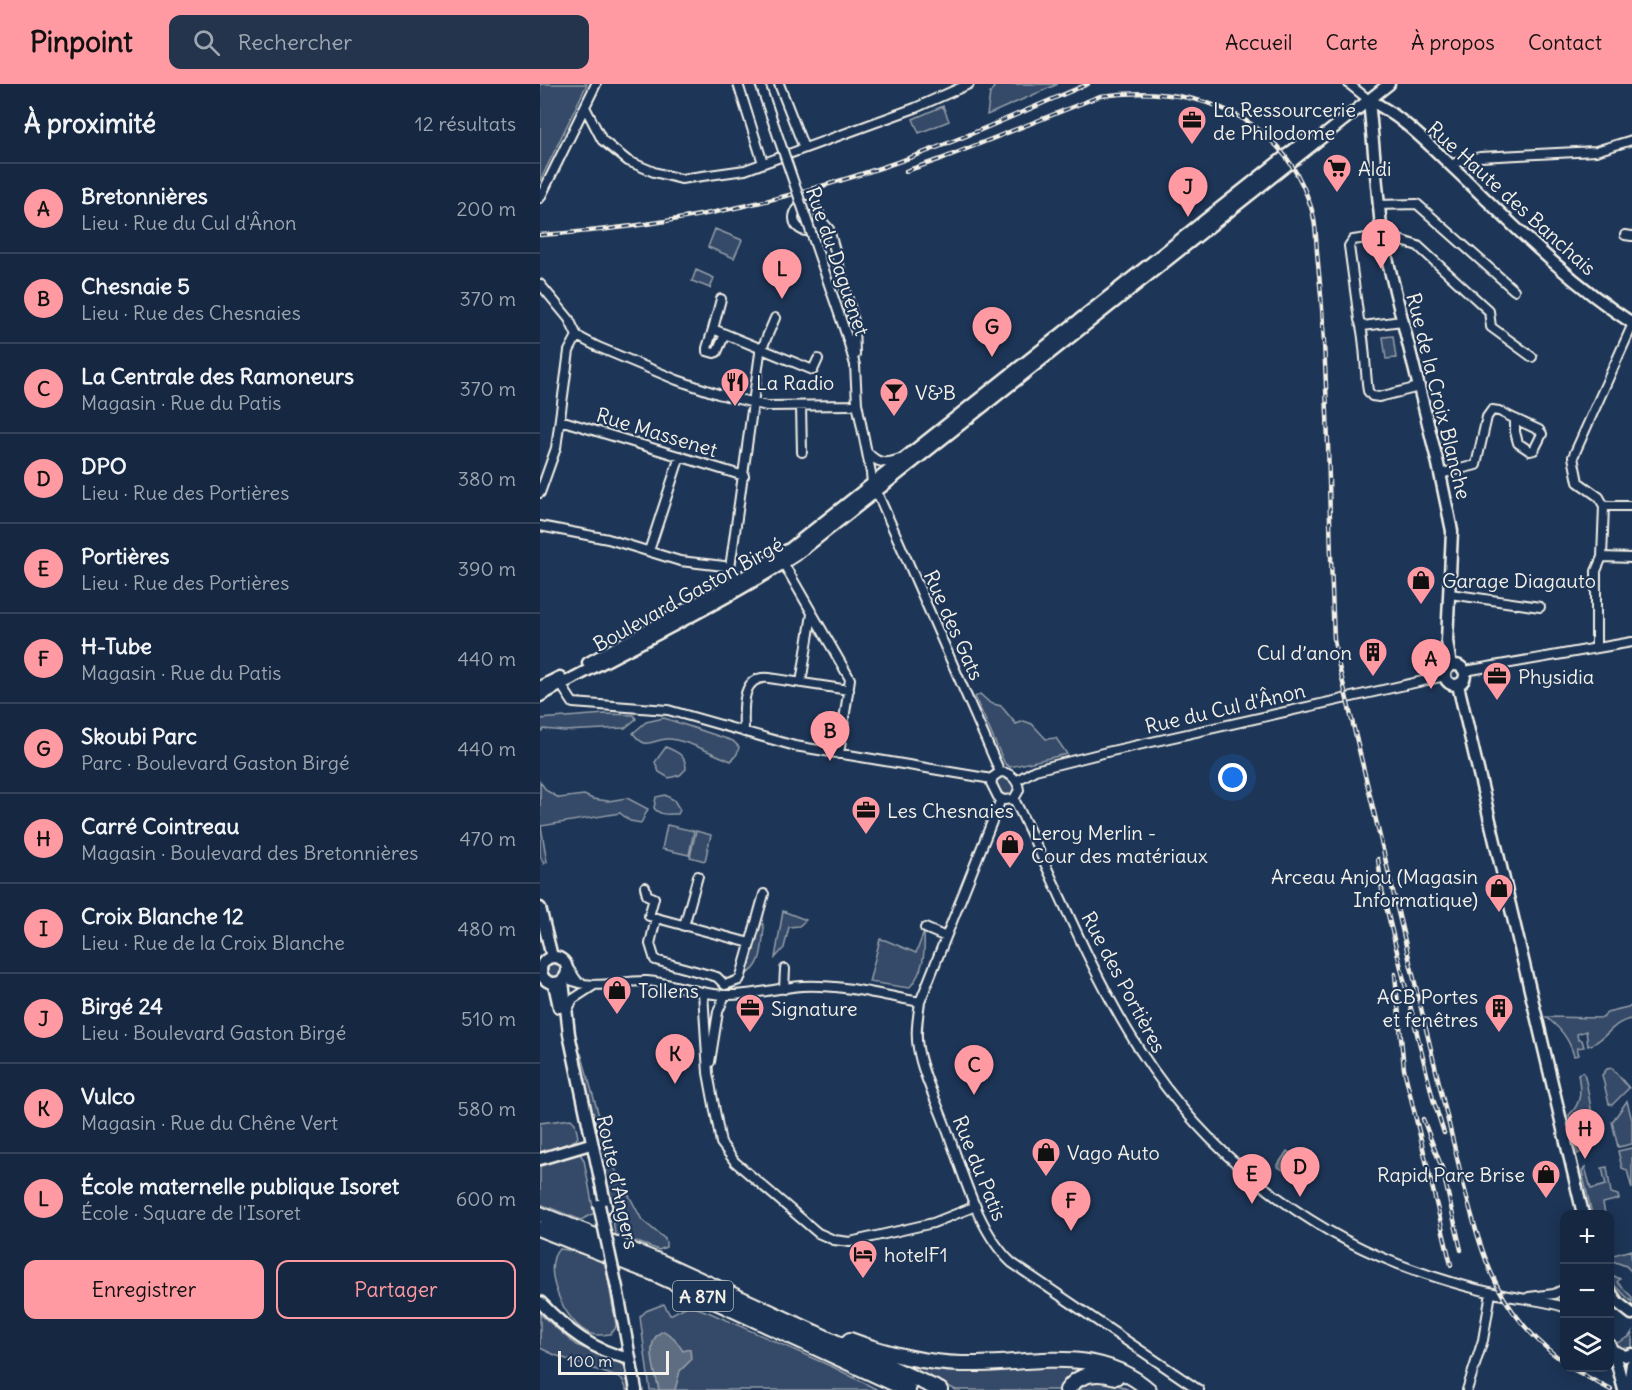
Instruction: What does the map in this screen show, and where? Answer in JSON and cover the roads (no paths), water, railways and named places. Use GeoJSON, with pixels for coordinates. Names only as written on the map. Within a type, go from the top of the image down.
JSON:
{"type":"FeatureCollection","features":[{"type":"Feature","properties":{"kind":"highway","name":"A 87N"},"geometry":{"type":"LineString","coordinates":[[540,1214],[661,1262],[940,1390]]}},
{"type":"Feature","properties":{"kind":"highway","name":"A 87N"},"geometry":{"type":"LineString","coordinates":[[540,1229],[653,1273],[908,1390]]}},
{"type":"Feature","properties":{"kind":"highway"},"geometry":{"type":"LineString","coordinates":[[783,1317],[804,1320],[842,1337],[905,1358],[930,1362],[986,1365],[1055,1359],[1086,1361],[1119,1370],[1149,1390]]}},
{"type":"Feature","properties":{"kind":"highway"},"geometry":{"type":"LineString","coordinates":[[864,1370],[891,1390]]}},
{"type":"Feature","properties":{"kind":"highway"},"geometry":{"type":"LineString","coordinates":[[1067,1390],[1079,1378],[1096,1373],[1120,1379],[1138,1390]]}},
{"type":"Feature","properties":{"kind":"street"},"geometry":{"type":"LineString","coordinates":[[540,198],[596,84]]}},
{"type":"Feature","properties":{"kind":"street"},"geometry":{"type":"LineString","coordinates":[[738,84],[763,163]]}},
{"type":"Feature","properties":{"kind":"street","name":"Rue du Daguenet"},"geometry":{"type":"LineString","coordinates":[[760,84],[855,365],[857,403],[874,488]]}},
{"type":"Feature","properties":{"kind":"street"},"geometry":{"type":"LineString","coordinates":[[778,84],[804,148]]}},
{"type":"Feature","properties":{"kind":"street"},"geometry":{"type":"LineString","coordinates":[[585,107],[603,140],[628,160],[654,172],[681,179],[746,170],[915,108],[969,84]]}},
{"type":"Feature","properties":{"kind":"street"},"geometry":{"type":"LineString","coordinates":[[1349,84],[1366,97]]}},
{"type":"Feature","properties":{"kind":"street","name":"Boulevard Gaston Birgé"},"geometry":{"type":"LineString","coordinates":[[540,687],[559,682],[648,639],[781,559],[874,488],[1366,97],[1377,84]]}},
{"type":"Feature","properties":{"kind":"street","name":"Boulevard Gaston Birgé"},"geometry":{"type":"LineString","coordinates":[[874,488],[903,457],[1366,97],[1389,84]]}},
{"type":"Feature","properties":{"kind":"street","name":"Rue Haute des Banchais"},"geometry":{"type":"LineString","coordinates":[[1366,97],[1384,107],[1451,165],[1587,291],[1632,325]]}},
{"type":"Feature","properties":{"kind":"street","name":"Rue de la Croix Blanche"},"geometry":{"type":"LineString","coordinates":[[1366,97],[1382,237],[1452,531],[1447,641],[1451,666]]}},
{"type":"Feature","properties":{"kind":"street"},"geometry":{"type":"LineString","coordinates":[[1451,165],[1480,157],[1596,151],[1632,140]]}},
{"type":"Feature","properties":{"kind":"street"},"geometry":{"type":"LineString","coordinates":[[1378,205],[1418,204],[1514,290]]}},
{"type":"Feature","properties":{"kind":"street"},"geometry":{"type":"LineString","coordinates":[[820,219],[829,229],[854,321],[855,365]]}},
{"type":"Feature","properties":{"kind":"street"},"geometry":{"type":"LineString","coordinates":[[1419,387],[1378,397],[1370,395],[1366,382],[1363,326],[1359,320],[1350,244],[1356,239],[1390,237],[1418,246],[1489,311],[1491,327],[1532,357]]}},
{"type":"Feature","properties":{"kind":"street"},"geometry":{"type":"LineString","coordinates":[[540,284],[569,319],[577,336],[677,380],[718,394],[767,406],[857,403]]}},
{"type":"Feature","properties":{"kind":"street"},"geometry":{"type":"LineString","coordinates":[[721,299],[706,348],[708,351],[717,352],[725,334]]}},
{"type":"Feature","properties":{"kind":"street"},"geometry":{"type":"LineString","coordinates":[[737,581],[730,568],[761,350],[775,318]]}},
{"type":"Feature","properties":{"kind":"street"},"geometry":{"type":"LineString","coordinates":[[1363,326],[1402,321]]}},
{"type":"Feature","properties":{"kind":"street"},"geometry":{"type":"LineString","coordinates":[[1596,648],[1596,571],[1602,557],[1604,506],[1599,497],[1578,482],[1573,457],[1632,325]]}},
{"type":"Feature","properties":{"kind":"street"},"geometry":{"type":"LineString","coordinates":[[713,329],[813,370],[818,359]]}},
{"type":"Feature","properties":{"kind":"street"},"geometry":{"type":"LineString","coordinates":[[540,493],[556,448],[569,351],[577,336]]}},
{"type":"Feature","properties":{"kind":"street"},"geometry":{"type":"LineString","coordinates":[[801,406],[802,452]]}},
{"type":"Feature","properties":{"kind":"street"},"geometry":{"type":"LineString","coordinates":[[1440,474],[1476,465],[1487,417],[1492,410],[1515,419]]}},
{"type":"Feature","properties":{"kind":"street","name":"Rue Massenet"},"geometry":{"type":"LineString","coordinates":[[560,420],[744,476]]}},
{"type":"Feature","properties":{"kind":"street"},"geometry":{"type":"LineString","coordinates":[[867,452],[882,463],[889,463],[903,457]]}},
{"type":"Feature","properties":{"kind":"street"},"geometry":{"type":"LineString","coordinates":[[649,551],[680,456]]}},
{"type":"Feature","properties":{"kind":"street","name":"Rue des Gats"},"geometry":{"type":"LineString","coordinates":[[874,488],[1000,772]]}},
{"type":"Feature","properties":{"kind":"street"},"geometry":{"type":"LineString","coordinates":[[1604,506],[1632,506]]}},
{"type":"Feature","properties":{"kind":"street"},"geometry":{"type":"LineString","coordinates":[[540,526],[608,539],[680,561],[730,568]]}},
{"type":"Feature","properties":{"kind":"street"},"geometry":{"type":"LineString","coordinates":[[1602,557],[1632,558]]}},
{"type":"Feature","properties":{"kind":"street"},"geometry":{"type":"LineString","coordinates":[[781,559],[850,680],[839,754]]}},
{"type":"Feature","properties":{"kind":"street","name":"Boulevard Gaston Birgé"},"geometry":{"type":"LineString","coordinates":[[540,696],[559,682],[737,581],[781,559]]}},
{"type":"Feature","properties":{"kind":"street"},"geometry":{"type":"LineString","coordinates":[[1450,594],[1540,607]]}},
{"type":"Feature","properties":{"kind":"street"},"geometry":{"type":"LineString","coordinates":[[801,683],[812,614]]}},
{"type":"Feature","properties":{"kind":"street"},"geometry":{"type":"LineString","coordinates":[[1465,671],[1632,642]]}},
{"type":"Feature","properties":{"kind":"street"},"geometry":{"type":"LineString","coordinates":[[1451,666],[1461,667],[1465,671],[1465,680],[1458,685],[1450,684],[1445,676],[1451,666]]}},
{"type":"Feature","properties":{"kind":"street","name":"Rue du Cul d'Ânon"},"geometry":{"type":"LineString","coordinates":[[1016,781],[1035,770],[1107,752],[1445,676]]}},
{"type":"Feature","properties":{"kind":"street"},"geometry":{"type":"LineString","coordinates":[[744,732],[747,689],[752,682],[764,677],[849,690]]}},
{"type":"Feature","properties":{"kind":"street"},"geometry":{"type":"LineString","coordinates":[[559,682],[573,703],[668,710],[795,746],[992,779]]}},
{"type":"Feature","properties":{"kind":"street"},"geometry":{"type":"LineString","coordinates":[[1458,685],[1582,1210]]}},
{"type":"Feature","properties":{"kind":"street"},"geometry":{"type":"LineString","coordinates":[[1000,772],[1005,772],[1016,781],[1019,790],[1014,799],[1007,801],[1001,799],[992,786],[992,779],[1000,772]]}},
{"type":"Feature","properties":{"kind":"street","name":"Rue du Patis"},"geometry":{"type":"LineString","coordinates":[[1001,799],[920,1002],[916,1034],[920,1057],[976,1206],[995,1244],[1012,1263],[1199,1390]]}},
{"type":"Feature","properties":{"kind":"street","name":"Rue des Portières"},"geometry":{"type":"LineString","coordinates":[[1014,799],[1123,1023],[1162,1083],[1201,1129],[1260,1183],[1313,1221],[1341,1237],[1413,1269],[1491,1293],[1560,1306]]}},
{"type":"Feature","properties":{"kind":"street"},"geometry":{"type":"LineString","coordinates":[[684,926],[698,876]]}},
{"type":"Feature","properties":{"kind":"street"},"geometry":{"type":"LineString","coordinates":[[645,887],[646,895],[654,898],[649,916],[750,943]]}},
{"type":"Feature","properties":{"kind":"street"},"geometry":{"type":"LineString","coordinates":[[656,918],[650,944],[654,960],[717,977],[725,986],[739,980],[741,976],[764,894]]}},
{"type":"Feature","properties":{"kind":"street"},"geometry":{"type":"LineString","coordinates":[[540,908],[552,957]]}},
{"type":"Feature","properties":{"kind":"street"},"geometry":{"type":"LineString","coordinates":[[925,928],[946,936]]}},
{"type":"Feature","properties":{"kind":"street"},"geometry":{"type":"LineString","coordinates":[[562,978],[564,960],[552,957],[545,961],[541,971],[544,979],[562,978],[593,986],[645,981],[725,995],[800,986],[828,986],[920,1002]]}},
{"type":"Feature","properties":{"kind":"street"},"geometry":{"type":"LineString","coordinates":[[784,989],[785,969]]}},
{"type":"Feature","properties":{"kind":"street","name":"Route d’Angers"},"geometry":{"type":"LineString","coordinates":[[562,978],[565,1015],[578,1085]]}},
{"type":"Feature","properties":{"kind":"street","name":"Route d’Angers"},"geometry":{"type":"LineString","coordinates":[[562,978],[587,1145],[641,1390]]}},
{"type":"Feature","properties":{"kind":"street"},"geometry":{"type":"LineString","coordinates":[[565,1015],[573,999],[593,986]]}},
{"type":"Feature","properties":{"kind":"street"},"geometry":{"type":"LineString","coordinates":[[703,992],[708,1073],[721,1143],[735,1162],[818,1233],[834,1240],[850,1242],[933,1223],[976,1206]]}},
{"type":"Feature","properties":{"kind":"street"},"geometry":{"type":"LineString","coordinates":[[708,1073],[718,1012],[725,995]]}},
{"type":"Feature","properties":{"kind":"street","name":"Route d’Angers"},"geometry":{"type":"LineString","coordinates":[[580,1099],[601,1188],[602,1206]]}},
{"type":"Feature","properties":{"kind":"street"},"geometry":{"type":"LineString","coordinates":[[540,1159],[590,1146],[601,1188]]}},
{"type":"Feature","properties":{"kind":"street","name":"Route d’Angers"},"geometry":{"type":"LineString","coordinates":[[619,1288],[636,1390]]}},
{"type":"Feature","properties":{"kind":"street","name":"Rue des Portières"},"geometry":{"type":"LineString","coordinates":[[1521,1298],[1538,1297],[1560,1291]]}},
{"type":"Feature","properties":{"kind":"street"},"geometry":{"type":"LineString","coordinates":[[1467,1390],[1483,1340],[1491,1293]]}},
{"type":"Feature","properties":{"kind":"street"},"geometry":{"type":"LineString","coordinates":[[1614,1298],[1632,1314]]}},
{"type":"Feature","properties":{"kind":"street"},"geometry":{"type":"LineString","coordinates":[[540,1302],[581,1340],[630,1359]]}},
{"type":"Feature","properties":{"kind":"street"},"geometry":{"type":"LineString","coordinates":[[1614,1350],[1619,1354],[1632,1354]]}},
{"type":"Feature","properties":{"kind":"street"},"geometry":{"type":"LineString","coordinates":[[1614,1356],[1626,1390]]}},
{"type":"Feature","properties":{"kind":"street"},"geometry":{"type":"LineString","coordinates":[[1626,1390],[1632,1364]]}},
{"type":"Feature","properties":{"kind":"railway"},"geometry":{"type":"LineString","coordinates":[[540,235],[584,232],[672,220],[801,192],[912,157],[1088,84]]}},
{"type":"Feature","properties":{"kind":"railway"},"geometry":{"type":"LineString","coordinates":[[906,171],[1100,96],[1135,93],[1169,95],[1201,101],[1230,112],[1256,127],[1279,148],[1297,175],[1314,218],[1322,306],[1334,640],[1338,662],[1478,1237],[1486,1261],[1508,1304],[1522,1324],[1560,1359]]}},
{"type":"Feature","properties":{"kind":"railway"},"geometry":{"type":"LineString","coordinates":[[1378,859],[1382,890],[1433,1099],[1444,1133]]}},
{"type":"Feature","properties":{"kind":"railway"},"geometry":{"type":"LineString","coordinates":[[1395,974],[1404,1069],[1451,1265]]}},
{"type":"Feature","properties":{"kind":"railway"},"geometry":{"type":"LineString","coordinates":[[1423,1119],[1442,1168],[1461,1250]]}},
{"type":"Feature","properties":{"kind":"railway"},"geometry":{"type":"LineString","coordinates":[[1578,1372],[1611,1390]]}},
{"type":"Feature","properties":{"kind":"place","name":"La Ressourcerie de Philodome"},"geometry":{"type":"Point","coordinates":[1192,146]}},
{"type":"Feature","properties":{"kind":"place","name":"Aldi"},"geometry":{"type":"Point","coordinates":[1337,194]}},
{"type":"Feature","properties":{"kind":"place","name":"Birgé 24"},"geometry":{"type":"Point","coordinates":[1188,217]}},
{"type":"Feature","properties":{"kind":"place","name":"Croix Blanche 12"},"geometry":{"type":"Point","coordinates":[1381,269]}},
{"type":"Feature","properties":{"kind":"place","name":"École maternelle publique Isoret"},"geometry":{"type":"Point","coordinates":[782,299]}},
{"type":"Feature","properties":{"kind":"place","name":"Skoubi Parc"},"geometry":{"type":"Point","coordinates":[992,357]}},
{"type":"Feature","properties":{"kind":"place","name":"La Radio"},"geometry":{"type":"Point","coordinates":[735,408]}},
{"type":"Feature","properties":{"kind":"place","name":"V&B"},"geometry":{"type":"Point","coordinates":[894,418]}},
{"type":"Feature","properties":{"kind":"place","name":"Garage Diagauto"},"geometry":{"type":"Point","coordinates":[1421,606]}},
{"type":"Feature","properties":{"kind":"place","name":"Cul d’anon"},"geometry":{"type":"Point","coordinates":[1373,678]}},
{"type":"Feature","properties":{"kind":"place","name":"Bretonnières"},"geometry":{"type":"Point","coordinates":[1431,689]}},
{"type":"Feature","properties":{"kind":"place","name":"Physidia"},"geometry":{"type":"Point","coordinates":[1497,702]}},
{"type":"Feature","properties":{"kind":"place","name":"Chesnaie 5"},"geometry":{"type":"Point","coordinates":[830,761]}},
{"type":"Feature","properties":{"kind":"place","name":"Les Chesnaies"},"geometry":{"type":"Point","coordinates":[866,836]}},
{"type":"Feature","properties":{"kind":"place","name":"Leroy Merlin - Cour des matériaux"},"geometry":{"type":"Point","coordinates":[1010,870]}},
{"type":"Feature","properties":{"kind":"place","name":"Arceau Anjou (Magasin Informatique)"},"geometry":{"type":"Point","coordinates":[1499,914]}},
{"type":"Feature","properties":{"kind":"place","name":"Tollens"},"geometry":{"type":"Point","coordinates":[617,1016]}},
{"type":"Feature","properties":{"kind":"place","name":"Signature"},"geometry":{"type":"Point","coordinates":[750,1034]}},
{"type":"Feature","properties":{"kind":"place","name":"ACB Portes et fenêtres"},"geometry":{"type":"Point","coordinates":[1499,1034]}},
{"type":"Feature","properties":{"kind":"place","name":"Vulco"},"geometry":{"type":"Point","coordinates":[675,1084]}},
{"type":"Feature","properties":{"kind":"place","name":"La Centrale des Ramoneurs"},"geometry":{"type":"Point","coordinates":[974,1095]}},
{"type":"Feature","properties":{"kind":"place","name":"Carré Cointreau"},"geometry":{"type":"Point","coordinates":[1585,1159]}},
{"type":"Feature","properties":{"kind":"place","name":"Vago Auto"},"geometry":{"type":"Point","coordinates":[1046,1178]}},
{"type":"Feature","properties":{"kind":"place","name":"DPO"},"geometry":{"type":"Point","coordinates":[1300,1197]}},
{"type":"Feature","properties":{"kind":"place","name":"Rapid Pare Brise"},"geometry":{"type":"Point","coordinates":[1546,1200]}},
{"type":"Feature","properties":{"kind":"place","name":"Portières"},"geometry":{"type":"Point","coordinates":[1252,1204]}},
{"type":"Feature","properties":{"kind":"place","name":"H-Tube"},"geometry":{"type":"Point","coordinates":[1071,1231]}},
{"type":"Feature","properties":{"kind":"place","name":"hotelF1"},"geometry":{"type":"Point","coordinates":[863,1280]}}]}
